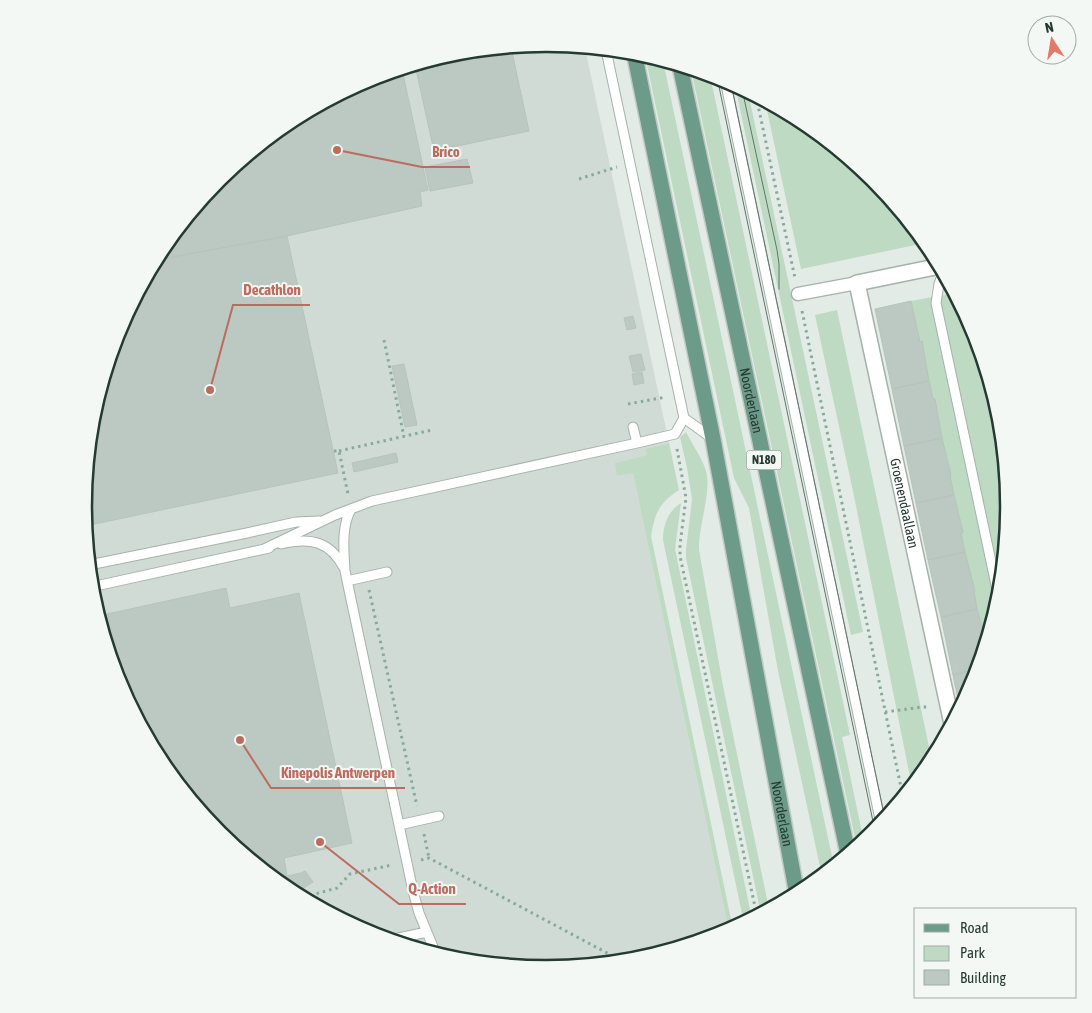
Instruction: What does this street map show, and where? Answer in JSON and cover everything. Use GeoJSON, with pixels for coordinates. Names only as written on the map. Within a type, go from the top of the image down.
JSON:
{"type":"FeatureCollection","features":[{"type":"Feature","properties":{"kind":"main road","name":"Noorderlaan"},"geometry":{"type":"LineString","coordinates":[[636,61],[714,439],[795,886]]}},
{"type":"Feature","properties":{"kind":"main road","name":"Noorderlaan"},"geometry":{"type":"LineString","coordinates":[[682,74],[846,847]]}},
{"type":"Feature","properties":{"kind":"street"},"geometry":{"type":"LineString","coordinates":[[798,294],[931,268]]}},
{"type":"Feature","properties":{"kind":"street","name":"Groenendaallaan"},"geometry":{"type":"LineString","coordinates":[[857,283],[950,713]]}},
{"type":"Feature","properties":{"kind":"lane"},"geometry":{"type":"LineString","coordinates":[[607,56],[684,418],[714,439]]}},
{"type":"Feature","properties":{"kind":"lane"},"geometry":{"type":"LineString","coordinates":[[727,90],[879,815]]}},
{"type":"Feature","properties":{"kind":"lane"},"geometry":{"type":"LineString","coordinates":[[940,282],[936,303],[994,576]]}},
{"type":"Feature","properties":{"kind":"lane"},"geometry":{"type":"LineString","coordinates":[[264,549],[324,520],[372,500],[674,434],[684,418]]}},
{"type":"Feature","properties":{"kind":"lane"},"geometry":{"type":"LineString","coordinates":[[633,427],[637,443]]}},
{"type":"Feature","properties":{"kind":"lane"},"geometry":{"type":"LineString","coordinates":[[352,509],[347,518],[345,532],[345,570],[347,581],[407,862],[419,913],[433,946]]}},
{"type":"Feature","properties":{"kind":"lane"},"geometry":{"type":"LineString","coordinates":[[96,564],[296,522],[324,520]]}},
{"type":"Feature","properties":{"kind":"lane"},"geometry":{"type":"LineString","coordinates":[[99,585],[285,543],[303,541],[318,543],[332,550],[339,558],[345,570]]}},
{"type":"Feature","properties":{"kind":"lane"},"geometry":{"type":"LineString","coordinates":[[347,581],[387,572]]}},
{"type":"Feature","properties":{"kind":"lane"},"geometry":{"type":"LineString","coordinates":[[399,825],[439,816]]}},
{"type":"Feature","properties":{"kind":"lane"},"geometry":{"type":"LineString","coordinates":[[403,937],[427,932]]}},
{"type":"Feature","properties":{"kind":"path"},"geometry":{"type":"LineString","coordinates":[[758,105],[901,789]]}},
{"type":"Feature","properties":{"kind":"path"},"geometry":{"type":"LineString","coordinates":[[579,179],[620,166]]}},
{"type":"Feature","properties":{"kind":"path"},"geometry":{"type":"LineString","coordinates":[[384,340],[404,436]]}},
{"type":"Feature","properties":{"kind":"path"},"geometry":{"type":"LineString","coordinates":[[628,404],[667,397],[686,498],[680,556],[756,909]]}},
{"type":"Feature","properties":{"kind":"path"},"geometry":{"type":"LineString","coordinates":[[334,452],[432,430]]}},
{"type":"Feature","properties":{"kind":"path"},"geometry":{"type":"LineString","coordinates":[[338,451],[352,509]]}},
{"type":"Feature","properties":{"kind":"path"},"geometry":{"type":"LineString","coordinates":[[367,577],[429,858]]}},
{"type":"Feature","properties":{"kind":"path"},"geometry":{"type":"LineString","coordinates":[[885,712],[922,707],[949,709]]}},
{"type":"Feature","properties":{"kind":"path"},"geometry":{"type":"LineString","coordinates":[[312,896],[337,888],[350,874],[429,858],[612,956]]}},
{"type":"Feature","properties":{"kind":"shaded area"},"geometry":{"type":"Polygon","coordinates":[[[516,53],[586,54],[669,443],[647,449],[648,455],[616,463],[618,476],[633,472],[727,923],[664,945],[635,952],[576,960],[516,960],[487,957],[428,945],[400,936],[345,914],[319,900],[270,867],[247,848],[225,828],[186,783],[169,759],[139,707],[116,652],[107,624],[96,566],[93,536],[92,506],[96,447],[107,389],[116,361],[139,306],[153,279],[186,230],[205,207],[225,185],[270,146],[319,113],[345,99],[372,87],[428,68],[457,61],[516,53]]]}},
{"type":"Feature","properties":{"kind":"green space"},"geometry":{"type":"Polygon","coordinates":[[[647,64],[665,68],[832,858],[820,868],[778,671],[749,508],[734,478],[647,64]]]}},
{"type":"Feature","properties":{"kind":"green space"},"geometry":{"type":"Polygon","coordinates":[[[693,77],[712,84],[850,735],[842,737],[862,833],[855,839],[693,77]]]}},
{"type":"Feature","properties":{"kind":"green space"},"geometry":{"type":"Polygon","coordinates":[[[737,95],[750,101],[863,632],[851,635],[737,95]]]}},
{"type":"Feature","properties":{"kind":"green space"},"geometry":{"type":"Polygon","coordinates":[[[767,110],[798,129],[845,165],[887,207],[916,245],[801,269],[767,110]]]}},
{"type":"Feature","properties":{"kind":"green space"},"geometry":{"type":"Polygon","coordinates":[[[947,294],[965,333],[985,389],[996,447],[1000,506],[996,566],[981,635],[911,301],[947,294]]]}},
{"type":"Feature","properties":{"kind":"green space"},"geometry":{"type":"Polygon","coordinates":[[[837,310],[929,749],[910,777],[854,496],[815,315],[837,310]]]}},
{"type":"Feature","properties":{"kind":"green space"},"geometry":{"type":"Polygon","coordinates":[[[686,432],[706,471],[707,489],[699,550],[723,686],[768,903],[760,907],[686,558],[692,499],[680,437],[686,432]]]}},
{"type":"Feature","properties":{"kind":"green space"},"geometry":{"type":"Polygon","coordinates":[[[669,443],[679,490],[662,504],[656,515],[651,536],[731,921],[727,923],[633,473],[617,476],[615,463],[647,455],[646,449],[669,443]]]}},
{"type":"Feature","properties":{"kind":"green space"},"geometry":{"type":"Polygon","coordinates":[[[681,503],[675,549],[751,912],[743,916],[663,540],[667,519],[676,506],[681,503]]]}},
{"type":"Feature","properties":{"kind":"building"},"geometry":{"type":"Polygon","coordinates":[[[512,53],[529,131],[434,151],[416,72],[457,61],[512,53]]]}},
{"type":"Feature","properties":{"kind":"building"},"geometry":{"type":"Polygon","coordinates":[[[403,76],[428,190],[420,192],[422,206],[287,236],[166,258],[186,230],[225,185],[270,146],[319,113],[345,99],[403,76]]]}},
{"type":"Feature","properties":{"kind":"building"},"geometry":{"type":"Polygon","coordinates":[[[467,159],[473,183],[430,191],[425,167],[467,159]]]}},
{"type":"Feature","properties":{"kind":"building"},"geometry":{"type":"Polygon","coordinates":[[[287,236],[338,473],[93,524],[93,477],[96,447],[107,389],[116,361],[139,306],[166,258],[287,236]]]}},
{"type":"Feature","properties":{"kind":"building"},"geometry":{"type":"Polygon","coordinates":[[[911,301],[920,342],[922,341],[929,381],[892,389],[875,309],[911,301]]]}},
{"type":"Feature","properties":{"kind":"building"},"geometry":{"type":"Polygon","coordinates":[[[633,316],[636,328],[627,330],[624,318],[633,316]]]}},
{"type":"Feature","properties":{"kind":"building"},"geometry":{"type":"Polygon","coordinates":[[[641,354],[645,370],[633,372],[629,356],[641,354]]]}},
{"type":"Feature","properties":{"kind":"building"},"geometry":{"type":"Polygon","coordinates":[[[404,364],[417,425],[405,427],[392,366],[404,364]]]}},
{"type":"Feature","properties":{"kind":"building"},"geometry":{"type":"Polygon","coordinates":[[[642,372],[644,383],[634,385],[632,374],[642,372]]]}},
{"type":"Feature","properties":{"kind":"building"},"geometry":{"type":"Polygon","coordinates":[[[929,381],[933,399],[935,399],[942,438],[904,446],[892,389],[929,381]]]}},
{"type":"Feature","properties":{"kind":"building"},"geometry":{"type":"Polygon","coordinates":[[[942,438],[954,495],[916,503],[904,446],[942,438]]]}},
{"type":"Feature","properties":{"kind":"building"},"geometry":{"type":"Polygon","coordinates":[[[396,453],[398,462],[354,472],[352,463],[396,453]]]}},
{"type":"Feature","properties":{"kind":"building"},"geometry":{"type":"Polygon","coordinates":[[[954,495],[963,532],[961,533],[965,552],[928,560],[916,503],[954,495]]]}},
{"type":"Feature","properties":{"kind":"building"},"geometry":{"type":"Polygon","coordinates":[[[965,552],[975,591],[977,609],[941,617],[928,560],[965,552]]]}},
{"type":"Feature","properties":{"kind":"building"},"geometry":{"type":"Polygon","coordinates":[[[226,588],[230,608],[299,593],[352,843],[284,858],[287,876],[305,871],[313,882],[302,889],[270,867],[225,828],[186,783],[169,759],[139,707],[116,652],[105,614],[226,588]]]}},
{"type":"Feature","properties":{"kind":"building"},"geometry":{"type":"Polygon","coordinates":[[[977,609],[983,631],[968,671],[953,675],[941,617],[977,609]]]}},
{"type":"Feature","properties":{"kind":"building"},"geometry":{"type":"Polygon","coordinates":[[[968,671],[958,697],[953,675],[968,671]]]}},
{"type":"Feature","properties":{"kind":"tram line"},"geometry":{"type":"LineString","coordinates":[[719,87],[873,821]]}},
{"type":"Feature","properties":{"kind":"tram line"},"geometry":{"type":"LineString","coordinates":[[733,93],[883,810]]}},
{"type":"Feature","properties":{"kind":"tram line"},"geometry":{"type":"LineString","coordinates":[[744,98],[777,250],[779,289]]}},
{"type":"Feature","properties":{"kind":"place","name":"Brico"},"geometry":{"type":"Point","coordinates":[337,150]}},
{"type":"Feature","properties":{"kind":"place","name":"Decathlon"},"geometry":{"type":"Point","coordinates":[210,390]}},
{"type":"Feature","properties":{"kind":"place","name":"Kinepolis Antwerpen"},"geometry":{"type":"Point","coordinates":[240,740]}},
{"type":"Feature","properties":{"kind":"place","name":"Q-Action"},"geometry":{"type":"Point","coordinates":[320,842]}}]}
